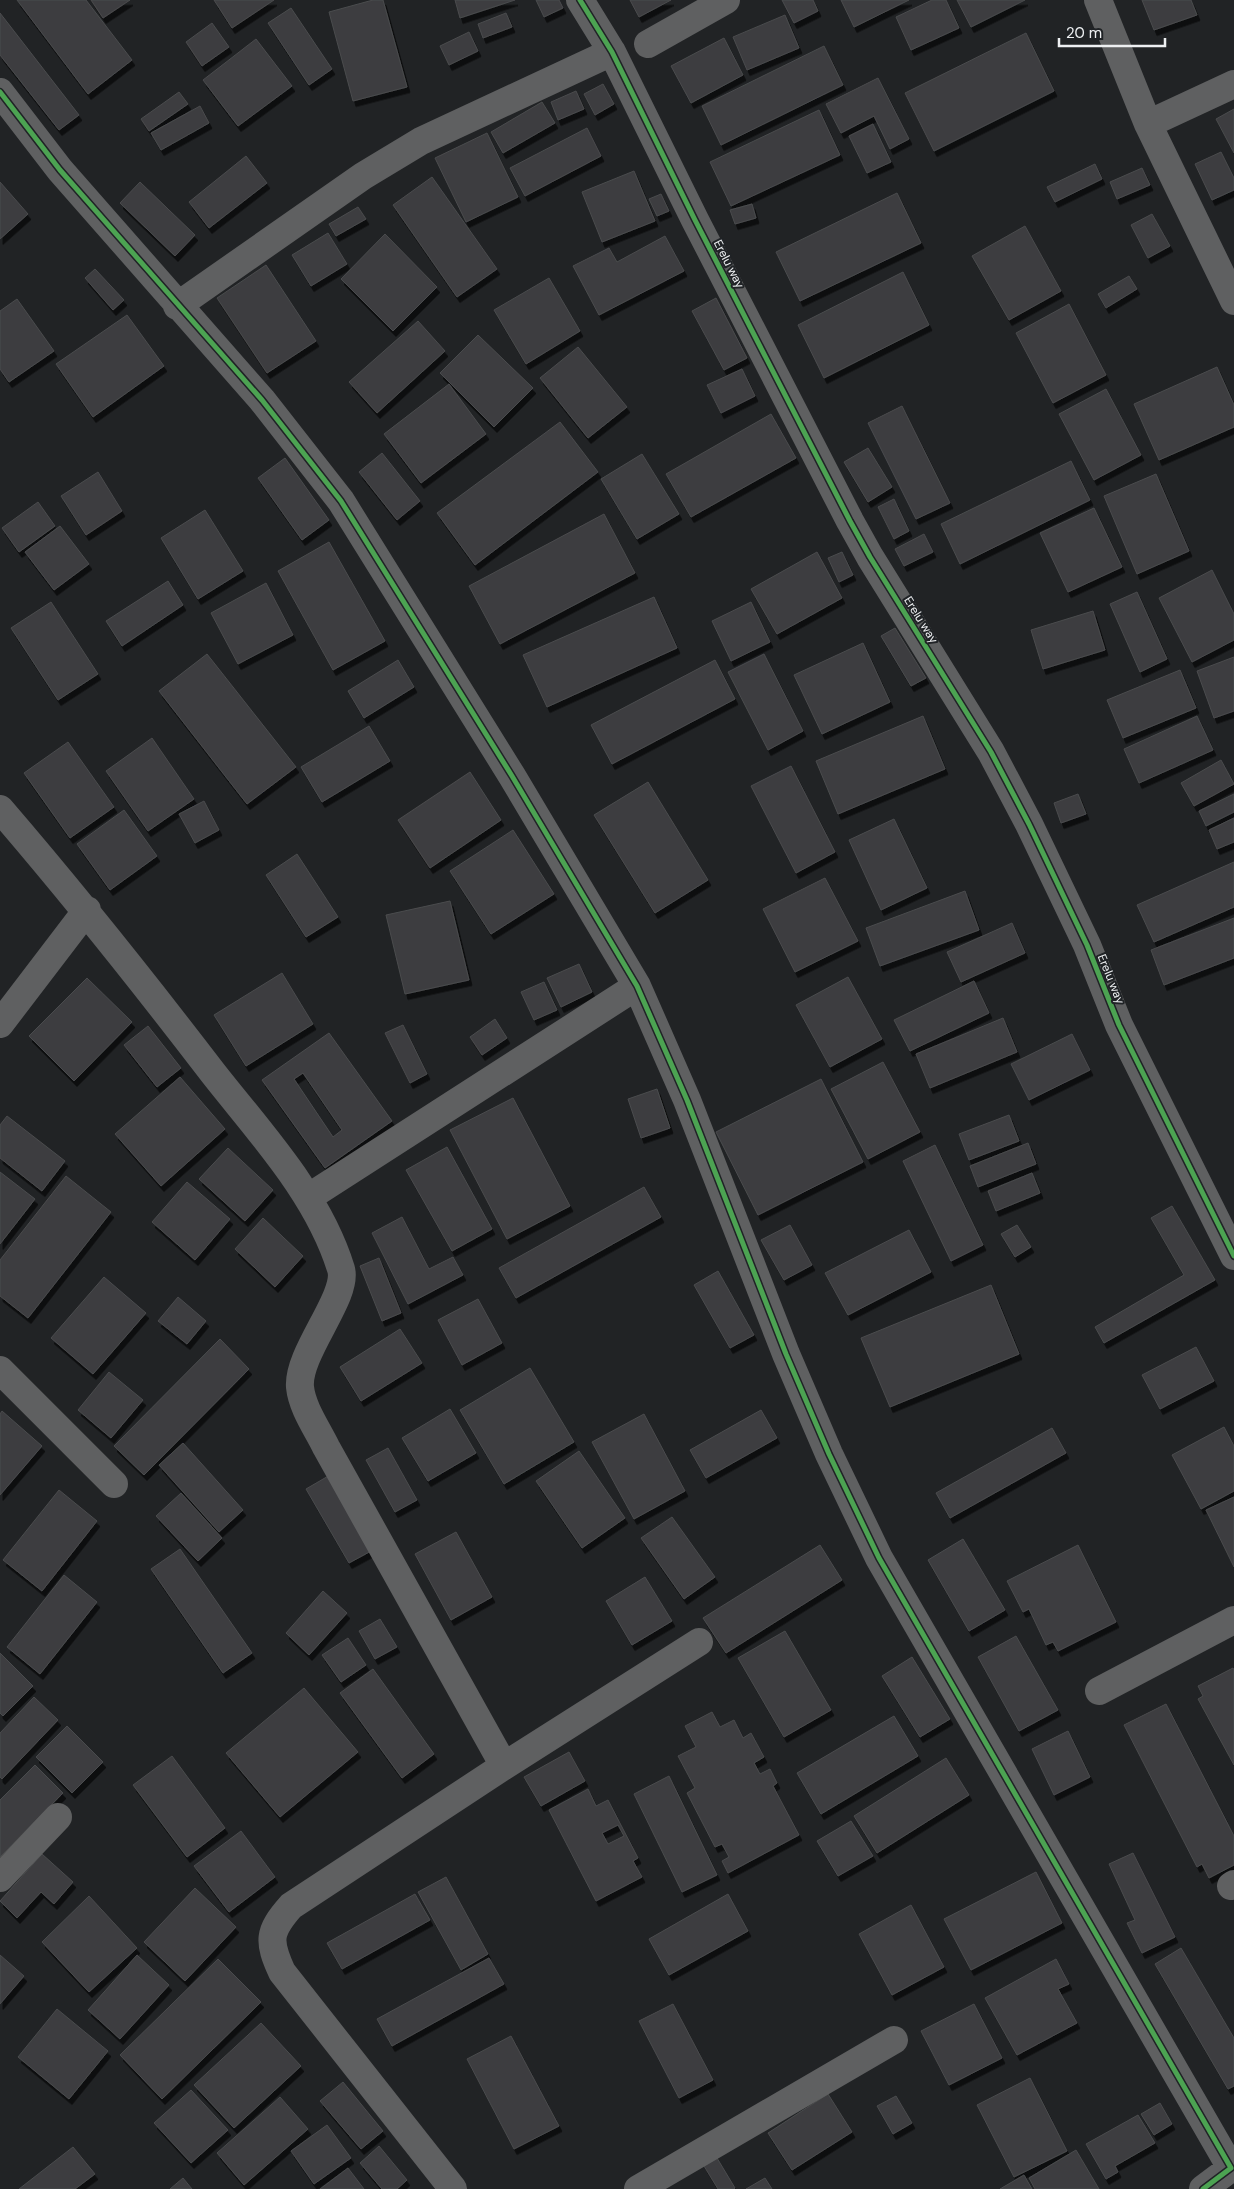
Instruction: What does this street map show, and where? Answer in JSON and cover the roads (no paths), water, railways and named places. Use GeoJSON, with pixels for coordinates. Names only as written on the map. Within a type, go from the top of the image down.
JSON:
{"type":"FeatureCollection","features":[{"type":"Feature","properties":{"kind":"street","name":"Erelu way"},"geometry":{"type":"LineString","coordinates":[[580,0],[612,52],[695,220],[850,521],[870,557],[992,752],[1087,945],[1119,1025],[1234,1256]]}},
{"type":"Feature","properties":{"kind":"street"},"geometry":{"type":"LineString","coordinates":[[648,44],[726,0]]}},
{"type":"Feature","properties":{"kind":"street"},"geometry":{"type":"LineString","coordinates":[[1098,0],[1148,124],[1234,301]]}},
{"type":"Feature","properties":{"kind":"street"},"geometry":{"type":"LineString","coordinates":[[177,306],[363,176],[421,141],[612,52]]}},
{"type":"Feature","properties":{"kind":"street"},"geometry":{"type":"LineString","coordinates":[[1148,124],[1234,84]]}},
{"type":"Feature","properties":{"kind":"street"},"geometry":{"type":"LineString","coordinates":[[0,92],[60,170],[177,306],[262,400],[341,501],[512,776],[637,986],[687,1100],[786,1354],[829,1454],[879,1558],[1232,2167],[1203,2189]]}},
{"type":"Feature","properties":{"kind":"street"},"geometry":{"type":"LineString","coordinates":[[0,809],[86,910],[309,1197],[342,1272],[338,1290],[302,1370],[300,1388],[308,1410],[326,1447],[504,1766]]}},
{"type":"Feature","properties":{"kind":"street"},"geometry":{"type":"LineString","coordinates":[[0,1024],[86,910]]}},
{"type":"Feature","properties":{"kind":"street"},"geometry":{"type":"LineString","coordinates":[[309,1197],[637,986]]}},
{"type":"Feature","properties":{"kind":"street"},"geometry":{"type":"LineString","coordinates":[[0,1370],[114,1484]]}},
{"type":"Feature","properties":{"kind":"street"},"geometry":{"type":"LineString","coordinates":[[1099,1691],[1234,1620]]}},
{"type":"Feature","properties":{"kind":"street"},"geometry":{"type":"LineString","coordinates":[[453,2189],[282,1972],[271,1948],[276,1923],[291,1906],[504,1766],[699,1642]]}},
{"type":"Feature","properties":{"kind":"street"},"geometry":{"type":"LineString","coordinates":[[0,1878],[58,1817]]}},
{"type":"Feature","properties":{"kind":"street"},"geometry":{"type":"LineString","coordinates":[[638,2189],[894,2040]]}}]}
